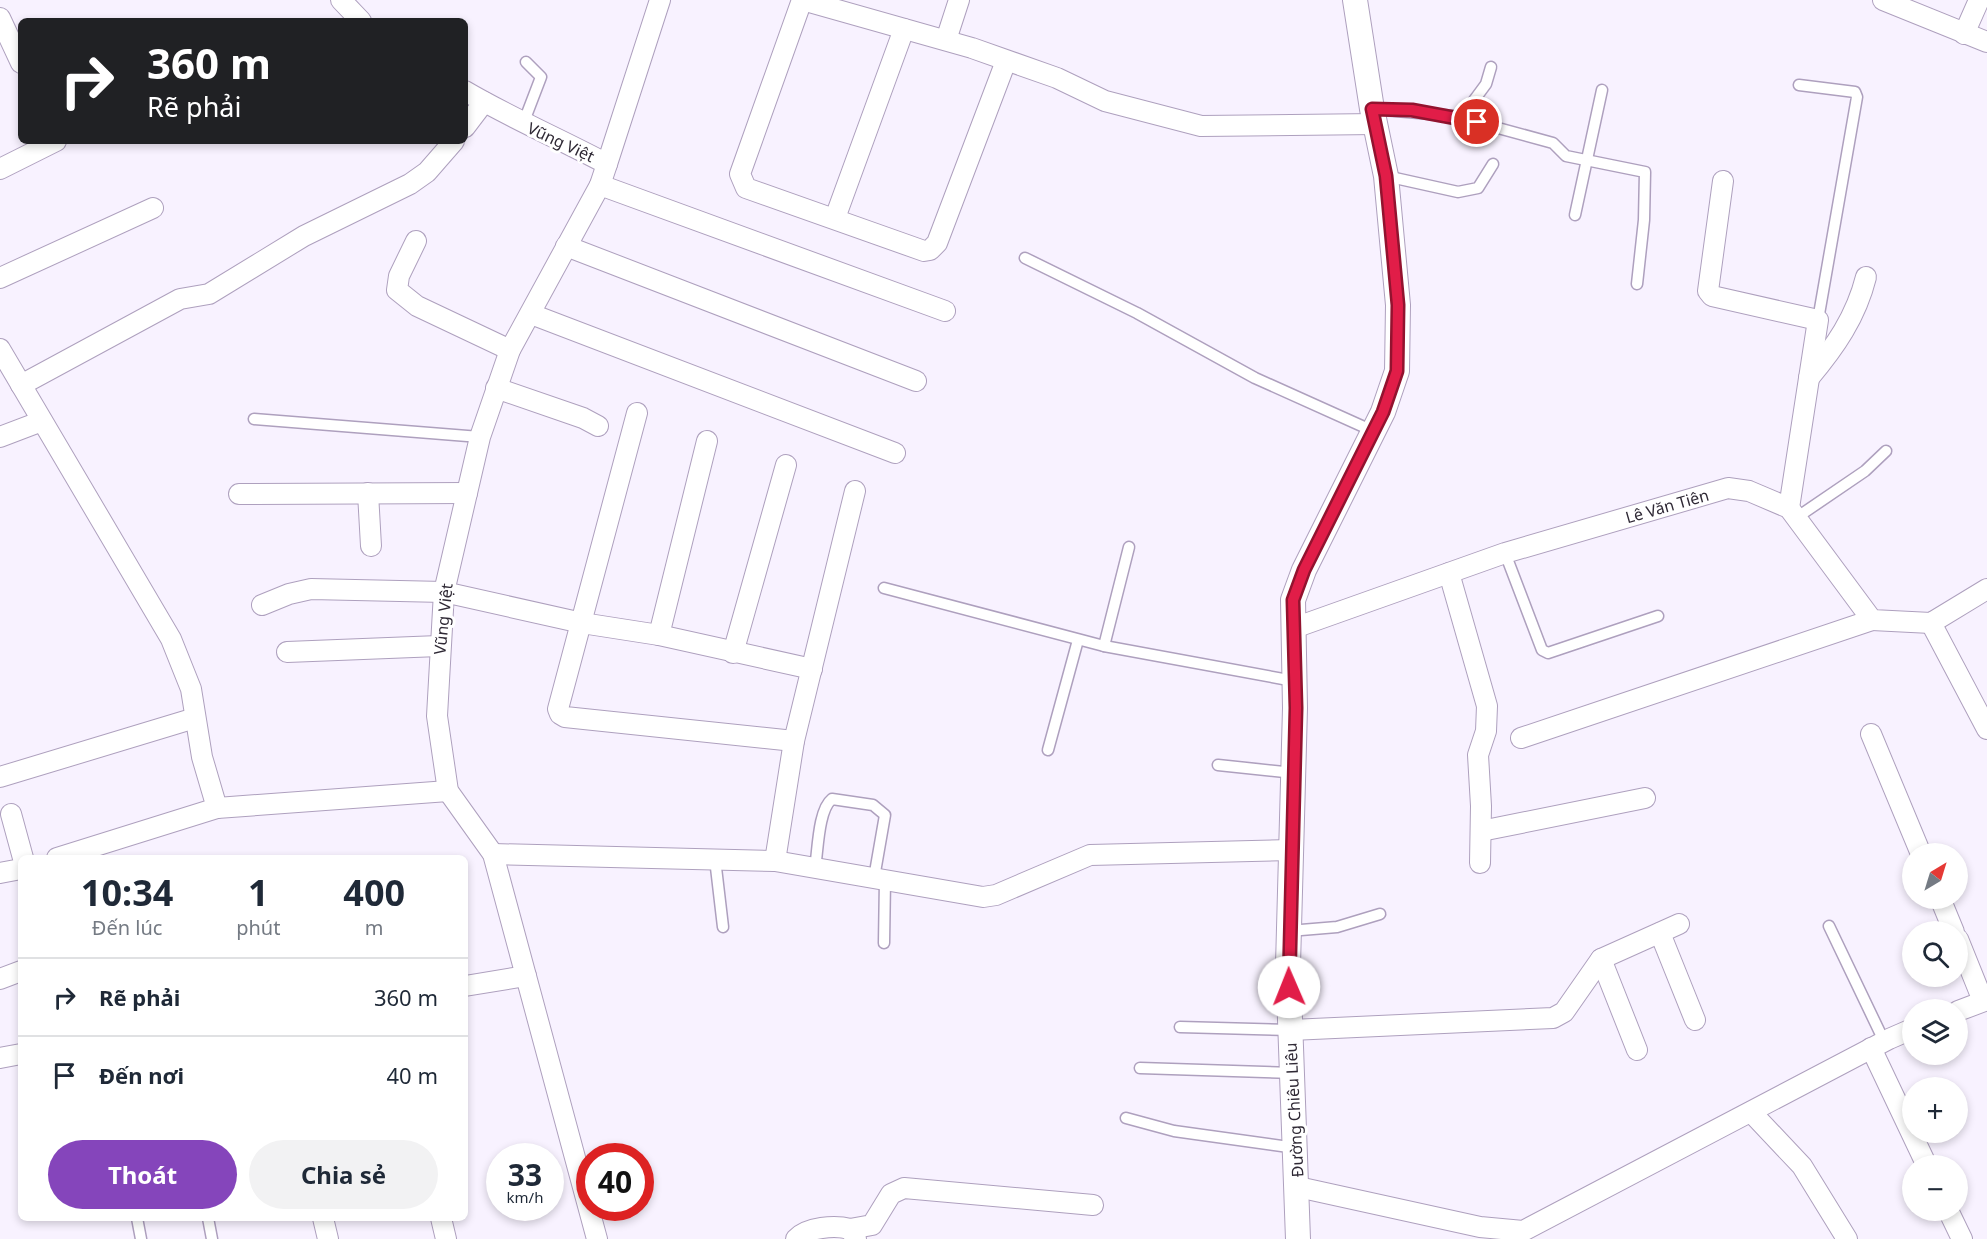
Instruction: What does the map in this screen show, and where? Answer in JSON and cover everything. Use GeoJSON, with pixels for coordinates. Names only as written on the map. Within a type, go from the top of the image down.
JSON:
{"type":"FeatureCollection","features":[{"type":"Feature","properties":{"kind":"street"},"geometry":{"type":"LineString","coordinates":[[341,0],[358,18]]}},
{"type":"Feature","properties":{"kind":"street"},"geometry":{"type":"LineString","coordinates":[[608,164],[660,0]]}},
{"type":"Feature","properties":{"kind":"street"},"geometry":{"type":"LineString","coordinates":[[1006,61],[937,243],[930,250],[924,251],[746,188],[740,174],[802,0],[946,40],[1057,78],[1105,101],[1201,126],[1374,116]]}},
{"type":"Feature","properties":{"kind":"street"},"geometry":{"type":"LineString","coordinates":[[946,40],[959,0]]}},
{"type":"Feature","properties":{"kind":"street","name":"Đường Chiêu Liêu"},"geometry":{"type":"LineString","coordinates":[[1298,1239],[1289,931],[1294,773],[1293,600],[1304,570],[1383,412],[1397,371],[1398,305],[1386,176],[1374,116],[1357,0]]}},
{"type":"Feature","properties":{"kind":"street"},"geometry":{"type":"LineString","coordinates":[[1882,0],[1906,4],[1964,34],[1987,42]]}},
{"type":"Feature","properties":{"kind":"street"},"geometry":{"type":"LineString","coordinates":[[1964,34],[1979,0]]}},
{"type":"Feature","properties":{"kind":"street"},"geometry":{"type":"LineString","coordinates":[[0,18],[18,57]]}},
{"type":"Feature","properties":{"kind":"street"},"geometry":{"type":"LineString","coordinates":[[835,218],[904,29]]}},
{"type":"Feature","properties":{"kind":"street","name":"Vũng Việt"},"geometry":{"type":"LineString","coordinates":[[468,93],[522,124],[556,136],[608,164],[600,184],[510,351],[480,437],[444,592],[439,646],[437,716],[448,791],[493,854],[597,1239]]}},
{"type":"Feature","properties":{"kind":"street"},"geometry":{"type":"LineString","coordinates":[[468,123],[484,102]]}},
{"type":"Feature","properties":{"kind":"street"},"geometry":{"type":"LineString","coordinates":[[0,169],[54,144]]}},
{"type":"Feature","properties":{"kind":"street"},"geometry":{"type":"LineString","coordinates":[[21,385],[180,299],[209,294],[304,236],[410,184],[433,166],[451,144]]}},
{"type":"Feature","properties":{"kind":"street"},"geometry":{"type":"LineString","coordinates":[[1723,181],[1707,283],[1708,291],[1712,296],[1818,320],[1792,513]]}},
{"type":"Feature","properties":{"kind":"street"},"geometry":{"type":"LineString","coordinates":[[600,184],[945,311]]}},
{"type":"Feature","properties":{"kind":"street"},"geometry":{"type":"LineString","coordinates":[[0,278],[153,208]]}},
{"type":"Feature","properties":{"kind":"street"},"geometry":{"type":"LineString","coordinates":[[416,241],[399,276],[397,290],[417,306],[510,351]]}},
{"type":"Feature","properties":{"kind":"street"},"geometry":{"type":"LineString","coordinates":[[566,246],[915,381]]}},
{"type":"Feature","properties":{"kind":"street"},"geometry":{"type":"LineString","coordinates":[[1809,379],[1831,352],[1854,314],[1866,277]]}},
{"type":"Feature","properties":{"kind":"street"},"geometry":{"type":"LineString","coordinates":[[531,315],[895,453]]}},
{"type":"Feature","properties":{"kind":"street"},"geometry":{"type":"LineString","coordinates":[[0,349],[171,639],[191,689],[195,717],[217,808]]}},
{"type":"Feature","properties":{"kind":"street"},"geometry":{"type":"LineString","coordinates":[[496,388],[583,418],[598,426]]}},
{"type":"Feature","properties":{"kind":"street"},"geometry":{"type":"LineString","coordinates":[[637,413],[558,709],[560,714],[566,717],[794,741]]}},
{"type":"Feature","properties":{"kind":"street"},"geometry":{"type":"LineString","coordinates":[[0,437],[42,421]]}},
{"type":"Feature","properties":{"kind":"street"},"geometry":{"type":"LineString","coordinates":[[659,635],[707,441]]}},
{"type":"Feature","properties":{"kind":"street"},"geometry":{"type":"LineString","coordinates":[[733,652],[786,465]]}},
{"type":"Feature","properties":{"kind":"street","name":"Lê Văn Tiên"},"geometry":{"type":"LineString","coordinates":[[1294,628],[1505,553],[1728,488],[1749,490],[1792,513],[1872,620]]}},
{"type":"Feature","properties":{"kind":"street"},"geometry":{"type":"LineString","coordinates":[[775,861],[794,741],[855,491]]}},
{"type":"Feature","properties":{"kind":"street"},"geometry":{"type":"LineString","coordinates":[[368,493],[370,546]]}},
{"type":"Feature","properties":{"kind":"street"},"geometry":{"type":"LineString","coordinates":[[239,494],[467,493]]}},
{"type":"Feature","properties":{"kind":"street"},"geometry":{"type":"LineString","coordinates":[[1449,573],[1487,706],[1486,731],[1478,755],[1480,863]]}},
{"type":"Feature","properties":{"kind":"street"},"geometry":{"type":"LineString","coordinates":[[262,605],[289,594],[311,589],[444,592],[582,623],[659,635],[812,669]]}},
{"type":"Feature","properties":{"kind":"street"},"geometry":{"type":"LineString","coordinates":[[1521,738],[1872,620],[1931,624],[1987,589]]}},
{"type":"Feature","properties":{"kind":"street"},"geometry":{"type":"LineString","coordinates":[[1931,624],[1987,729]]}},
{"type":"Feature","properties":{"kind":"street"},"geometry":{"type":"LineString","coordinates":[[287,652],[439,646]]}},
{"type":"Feature","properties":{"kind":"street"},"geometry":{"type":"LineString","coordinates":[[0,777],[195,717]]}},
{"type":"Feature","properties":{"kind":"street"},"geometry":{"type":"LineString","coordinates":[[1871,734],[1916,843]]}},
{"type":"Feature","properties":{"kind":"street"},"geometry":{"type":"LineString","coordinates":[[67,855],[217,808],[448,791]]}},
{"type":"Feature","properties":{"kind":"street"},"geometry":{"type":"LineString","coordinates":[[1481,831],[1645,798]]}},
{"type":"Feature","properties":{"kind":"street"},"geometry":{"type":"LineString","coordinates":[[11,814],[22,855]]}},
{"type":"Feature","properties":{"kind":"street"},"geometry":{"type":"LineString","coordinates":[[493,854],[775,861],[983,897],[996,895],[1090,855],[1291,850]]}},
{"type":"Feature","properties":{"kind":"street"},"geometry":{"type":"LineString","coordinates":[[0,873],[18,870]]}},
{"type":"Feature","properties":{"kind":"street"},"geometry":{"type":"LineString","coordinates":[[1291,1030],[1553,1018],[1564,1012],[1601,959],[1679,924]]}},
{"type":"Feature","properties":{"kind":"street"},"geometry":{"type":"LineString","coordinates":[[1660,933],[1695,1020]]}},
{"type":"Feature","properties":{"kind":"street"},"geometry":{"type":"LineString","coordinates":[[1601,959],[1636,1050]]}},
{"type":"Feature","properties":{"kind":"street"},"geometry":{"type":"LineString","coordinates":[[1968,962],[1985,1000],[1968,1007]]}},
{"type":"Feature","properties":{"kind":"street"},"geometry":{"type":"LineString","coordinates":[[0,979],[18,972]]}},
{"type":"Feature","properties":{"kind":"street"},"geometry":{"type":"LineString","coordinates":[[468,986],[526,976]]}},
{"type":"Feature","properties":{"kind":"street"},"geometry":{"type":"LineString","coordinates":[[1298,1186],[1522,1235],[1902,1034]]}},
{"type":"Feature","properties":{"kind":"street"},"geometry":{"type":"LineString","coordinates":[[1878,1045],[1923,1155]]}},
{"type":"Feature","properties":{"kind":"street"},"geometry":{"type":"LineString","coordinates":[[0,1059],[18,1055]]}},
{"type":"Feature","properties":{"kind":"street"},"geometry":{"type":"LineString","coordinates":[[1751,1112],[1802,1166],[1847,1239]]}},
{"type":"Feature","properties":{"kind":"street"},"geometry":{"type":"LineString","coordinates":[[796,1239],[808,1231],[843,1227],[853,1234],[872,1225],[891,1194],[904,1188],[1093,1205]]}},
{"type":"Feature","properties":{"kind":"street"},"geometry":{"type":"LineString","coordinates":[[325,1221],[328,1239]]}},
{"type":"Feature","properties":{"kind":"street"},"geometry":{"type":"LineString","coordinates":[[442,1221],[446,1239]]}},
{"type":"Feature","properties":{"kind":"street"},"geometry":{"type":"LineString","coordinates":[[1953,1221],[1962,1239]]}},
{"type":"Feature","properties":{"kind":"lane"},"geometry":{"type":"LineString","coordinates":[[522,124],[542,77],[526,62]]}},
{"type":"Feature","properties":{"kind":"lane"},"geometry":{"type":"LineString","coordinates":[[1461,118],[1486,84],[1491,67]]}},
{"type":"Feature","properties":{"kind":"lane"},"geometry":{"type":"LineString","coordinates":[[1799,85],[1855,92],[1857,97],[1818,320]]}},
{"type":"Feature","properties":{"kind":"lane"},"geometry":{"type":"LineString","coordinates":[[1575,214],[1602,90]]}},
{"type":"Feature","properties":{"kind":"lane"},"geometry":{"type":"LineString","coordinates":[[1374,116],[1412,110],[1461,118],[1553,144],[1566,156],[1641,170],[1647,175],[1637,284]]}},
{"type":"Feature","properties":{"kind":"lane"},"geometry":{"type":"LineString","coordinates":[[1386,176],[1458,192],[1478,188],[1492,164]]}},
{"type":"Feature","properties":{"kind":"lane"},"geometry":{"type":"LineString","coordinates":[[1025,258],[1137,314],[1256,378],[1373,430]]}},
{"type":"Feature","properties":{"kind":"lane"},"geometry":{"type":"LineString","coordinates":[[254,418],[480,437]]}},
{"type":"Feature","properties":{"kind":"lane"},"geometry":{"type":"LineString","coordinates":[[1792,513],[1865,471],[1886,451]]}},
{"type":"Feature","properties":{"kind":"lane"},"geometry":{"type":"LineString","coordinates":[[1104,646],[1129,547]]}},
{"type":"Feature","properties":{"kind":"lane"},"geometry":{"type":"LineString","coordinates":[[1505,553],[1542,650],[1548,653],[1658,616]]}},
{"type":"Feature","properties":{"kind":"lane"},"geometry":{"type":"LineString","coordinates":[[884,588],[1104,646],[1294,681]]}},
{"type":"Feature","properties":{"kind":"lane"},"geometry":{"type":"LineString","coordinates":[[1048,750],[1078,640]]}},
{"type":"Feature","properties":{"kind":"lane"},"geometry":{"type":"LineString","coordinates":[[1218,765],[1294,773]]}},
{"type":"Feature","properties":{"kind":"lane"},"geometry":{"type":"LineString","coordinates":[[815,868],[824,812],[828,802],[832,800],[873,805],[885,814],[879,879],[884,943]]}},
{"type":"Feature","properties":{"kind":"lane"},"geometry":{"type":"LineString","coordinates":[[715,859],[723,927]]}},
{"type":"Feature","properties":{"kind":"lane"},"geometry":{"type":"LineString","coordinates":[[1289,931],[1337,927],[1380,914]]}},
{"type":"Feature","properties":{"kind":"lane"},"geometry":{"type":"LineString","coordinates":[[1828,926],[1878,1045]]}},
{"type":"Feature","properties":{"kind":"lane"},"geometry":{"type":"LineString","coordinates":[[1180,1028],[1291,1030]]}},
{"type":"Feature","properties":{"kind":"lane"},"geometry":{"type":"LineString","coordinates":[[1140,1068],[1293,1073]]}},
{"type":"Feature","properties":{"kind":"lane"},"geometry":{"type":"LineString","coordinates":[[1126,1118],[1174,1131],[1296,1148]]}},
{"type":"Feature","properties":{"kind":"lane"},"geometry":{"type":"LineString","coordinates":[[138,1221],[141,1239]]}},
{"type":"Feature","properties":{"kind":"lane"},"geometry":{"type":"LineString","coordinates":[[209,1221],[212,1239]]}},
{"type":"Feature","properties":{"kind":"route"},"geometry":{"type":"LineString","coordinates":[[1289,987],[1296,708],[1293,600],[1304,570],[1383,412],[1397,371],[1398,305],[1386,176],[1372,109],[1412,110],[1477,122]]}}]}
